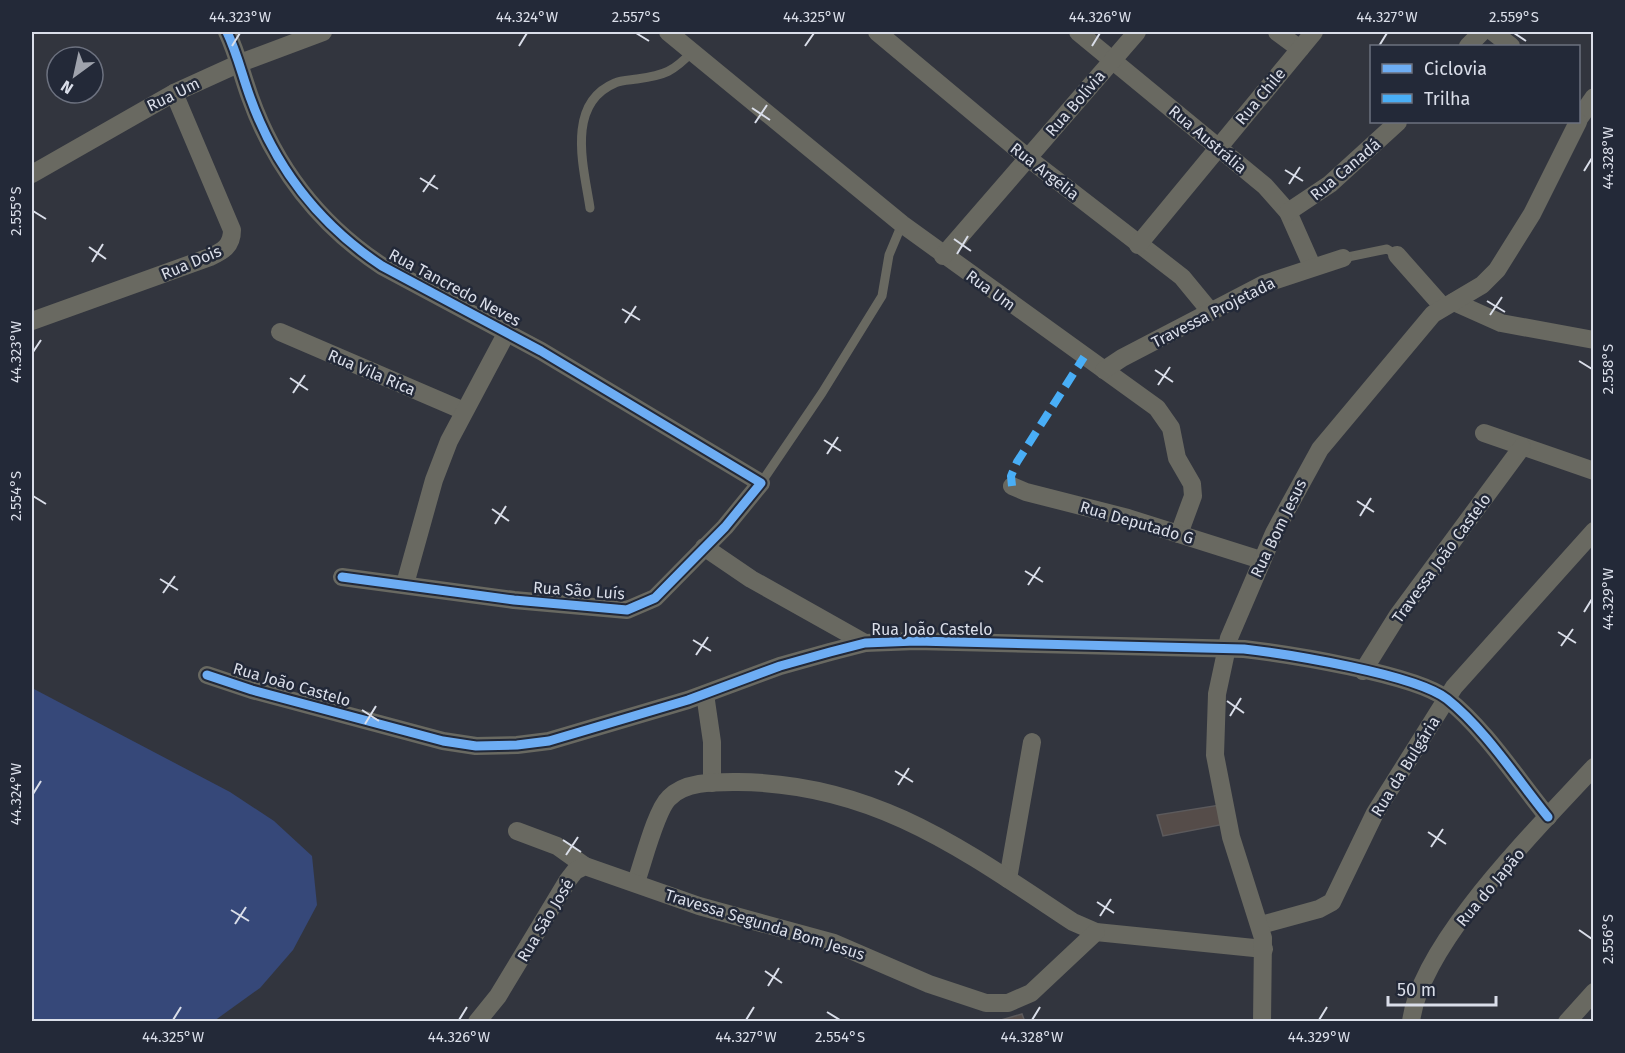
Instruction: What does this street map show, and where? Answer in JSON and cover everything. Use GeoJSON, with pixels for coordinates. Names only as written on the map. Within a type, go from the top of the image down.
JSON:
{"type":"FeatureCollection","features":[{"type":"Feature","properties":{"kind":"street","name":"Rua Tancredo Neves"},"geometry":{"type":"LineString","coordinates":[[227,32],[240,63],[250,98],[276,156],[291,180],[332,226],[360,251],[382,266],[507,332],[679,431],[761,483]]}},
{"type":"Feature","properties":{"kind":"street","name":"Rua Um"},"geometry":{"type":"LineString","coordinates":[[32,174],[174,93],[240,63],[323,32]]}},
{"type":"Feature","properties":{"kind":"street","name":"Rua Um"},"geometry":{"type":"LineString","coordinates":[[668,32],[943,256],[1157,408],[1171,428],[1177,458],[1192,484],[1193,496],[1179,534]]}},
{"type":"Feature","properties":{"kind":"street","name":"Rua Argélia"},"geometry":{"type":"LineString","coordinates":[[877,32],[1028,158],[1182,277],[1210,311]]}},
{"type":"Feature","properties":{"kind":"street","name":"Rua Austrália"},"geometry":{"type":"LineString","coordinates":[[1078,32],[1265,186],[1288,212],[1312,266]]}},
{"type":"Feature","properties":{"kind":"street","name":"Rua Bolívia"},"geometry":{"type":"LineString","coordinates":[[943,256],[1137,32]]}},
{"type":"Feature","properties":{"kind":"street"},"geometry":{"type":"LineString","coordinates":[[1277,32],[1300,49]]}},
{"type":"Feature","properties":{"kind":"street","name":"Rua Chile"},"geometry":{"type":"LineString","coordinates":[[1138,244],[1314,32]]}},
{"type":"Feature","properties":{"kind":"street"},"geometry":{"type":"LineString","coordinates":[[1469,45],[1482,32]]}},
{"type":"Feature","properties":{"kind":"street"},"geometry":{"type":"LineString","coordinates":[[1493,32],[1510,45]]}},
{"type":"Feature","properties":{"kind":"street","name":"Rua Dois"},"geometry":{"type":"LineString","coordinates":[[32,321],[223,251],[230,244],[232,230],[174,93]]}},
{"type":"Feature","properties":{"kind":"street","name":"Rua Canadá"},"geometry":{"type":"LineString","coordinates":[[1288,212],[1330,184],[1397,123]]}},
{"type":"Feature","properties":{"kind":"street","name":"Rua Bom Jesus"},"geometry":{"type":"LineString","coordinates":[[1262,1022],[1264,949],[1261,925],[1231,837],[1215,755],[1217,694],[1226,648],[1261,560],[1289,502],[1320,449],[1426,321],[1482,285],[1497,270],[1532,214],[1578,123]]}},
{"type":"Feature","properties":{"kind":"street","name":"Travessa Projetada"},"geometry":{"type":"LineString","coordinates":[[1397,255],[1448,305]]}},
{"type":"Feature","properties":{"kind":"street","name":"Travessa Projetada"},"geometry":{"type":"LineString","coordinates":[[1104,370],[1264,284],[1312,266],[1343,258]]}},
{"type":"Feature","properties":{"kind":"street"},"geometry":{"type":"LineString","coordinates":[[1448,305],[1501,323],[1593,340]]}},
{"type":"Feature","properties":{"kind":"street","name":"Rua Vila Rica"},"geometry":{"type":"LineString","coordinates":[[280,332],[464,411]]}},
{"type":"Feature","properties":{"kind":"street"},"geometry":{"type":"LineString","coordinates":[[405,584],[434,480],[464,411],[507,332]]}},
{"type":"Feature","properties":{"kind":"street"},"geometry":{"type":"LineString","coordinates":[[1484,433],[1593,471]]}},
{"type":"Feature","properties":{"kind":"street","name":"Travessa João Castelo"},"geometry":{"type":"LineString","coordinates":[[1363,671],[1398,615],[1522,447]]}},
{"type":"Feature","properties":{"kind":"street","name":"Rua São Luís"},"geometry":{"type":"LineString","coordinates":[[342,577],[514,600],[627,610],[655,598],[761,483]]}},
{"type":"Feature","properties":{"kind":"street","name":"Rua Deputado G"},"geometry":{"type":"LineString","coordinates":[[1012,486],[1261,560]]}},
{"type":"Feature","properties":{"kind":"street","name":"Rua da Bulgária"},"geometry":{"type":"LineString","coordinates":[[1261,925],[1319,909],[1332,902],[1375,813],[1447,699],[1464,675],[1593,531]]}},
{"type":"Feature","properties":{"kind":"street"},"geometry":{"type":"LineString","coordinates":[[704,547],[751,579],[865,643]]}},
{"type":"Feature","properties":{"kind":"street","name":"Rua João Castelo"},"geometry":{"type":"LineString","coordinates":[[207,675],[252,690],[443,741],[476,746],[549,741],[705,694],[780,666],[865,643],[916,641],[1077,647],[1226,648],[1276,652],[1418,686],[1447,699],[1489,744],[1548,817]]}},
{"type":"Feature","properties":{"kind":"street"},"geometry":{"type":"LineString","coordinates":[[705,694],[712,742],[712,783]]}},
{"type":"Feature","properties":{"kind":"street"},"geometry":{"type":"LineString","coordinates":[[1008,879],[1032,742]]}},
{"type":"Feature","properties":{"kind":"street","name":"Rua do Japão"},"geometry":{"type":"LineString","coordinates":[[1411,1022],[1417,992],[1434,959],[1467,911],[1593,767]]}},
{"type":"Feature","properties":{"kind":"street"},"geometry":{"type":"LineString","coordinates":[[636,882],[659,815],[667,800],[683,789],[712,783],[792,785],[834,794],[873,806],[945,839],[1073,922],[1096,932],[1264,949]]}},
{"type":"Feature","properties":{"kind":"street"},"geometry":{"type":"LineString","coordinates":[[517,831],[557,846],[585,866]]}},
{"type":"Feature","properties":{"kind":"street","name":"Rua São José"},"geometry":{"type":"LineString","coordinates":[[477,1022],[498,996],[575,871],[585,866],[636,882]]}},
{"type":"Feature","properties":{"kind":"street","name":"Travessa Segunda Bom Jesus"},"geometry":{"type":"LineString","coordinates":[[636,882],[699,906],[834,943],[940,988],[977,1001],[996,1004],[1021,999],[1031,993],[1096,932]]}},
{"type":"Feature","properties":{"kind":"street"},"geometry":{"type":"LineString","coordinates":[[1567,1022],[1593,992]]}},
{"type":"Feature","properties":{"kind":"lane"},"geometry":{"type":"LineString","coordinates":[[590,208],[580,137],[583,120],[597,95],[615,82],[671,72],[693,51]]}},
{"type":"Feature","properties":{"kind":"lane"},"geometry":{"type":"LineString","coordinates":[[761,483],[822,393],[882,296],[889,255],[902,224]]}},
{"type":"Feature","properties":{"kind":"lane","name":"Travessa Projetada"},"geometry":{"type":"LineString","coordinates":[[1343,258],[1387,249],[1397,255]]}},
{"type":"Feature","properties":{"kind":"shaded area"},"geometry":{"type":"Polygon","coordinates":[[[32,688],[230,792],[274,821],[312,856],[317,905],[293,950],[260,988],[214,1021],[32,1021],[32,688]]]}},
{"type":"Feature","properties":{"kind":"building"},"geometry":{"type":"Polygon","coordinates":[[[1220,805],[1225,824],[1163,836],[1157,815],[1220,805]]]}},
{"type":"Feature","properties":{"kind":"building"},"geometry":{"type":"Polygon","coordinates":[[[1022,1014],[1025,1022],[1001,1020],[1022,1014]]]}},
{"type":"Feature","properties":{"kind":"marked path"},"geometry":{"type":"LineString","coordinates":[[1012,486],[1011,476],[1017,462],[1084,357]]}},
{"type":"Feature","properties":{"kind":"cycle path"},"geometry":{"type":"LineString","coordinates":[[227,32],[260,123],[286,170],[320,213],[360,250],[382,266],[541,351],[761,483],[725,527],[655,598],[627,610],[514,600],[342,577]]}},
{"type":"Feature","properties":{"kind":"cycle path"},"geometry":{"type":"LineString","coordinates":[[207,675],[252,690],[443,741],[476,746],[517,745],[549,741],[688,700],[780,666],[865,643],[916,641],[1244,649],[1350,666],[1408,681],[1431,690],[1447,699],[1474,725],[1548,817]]}}]}
